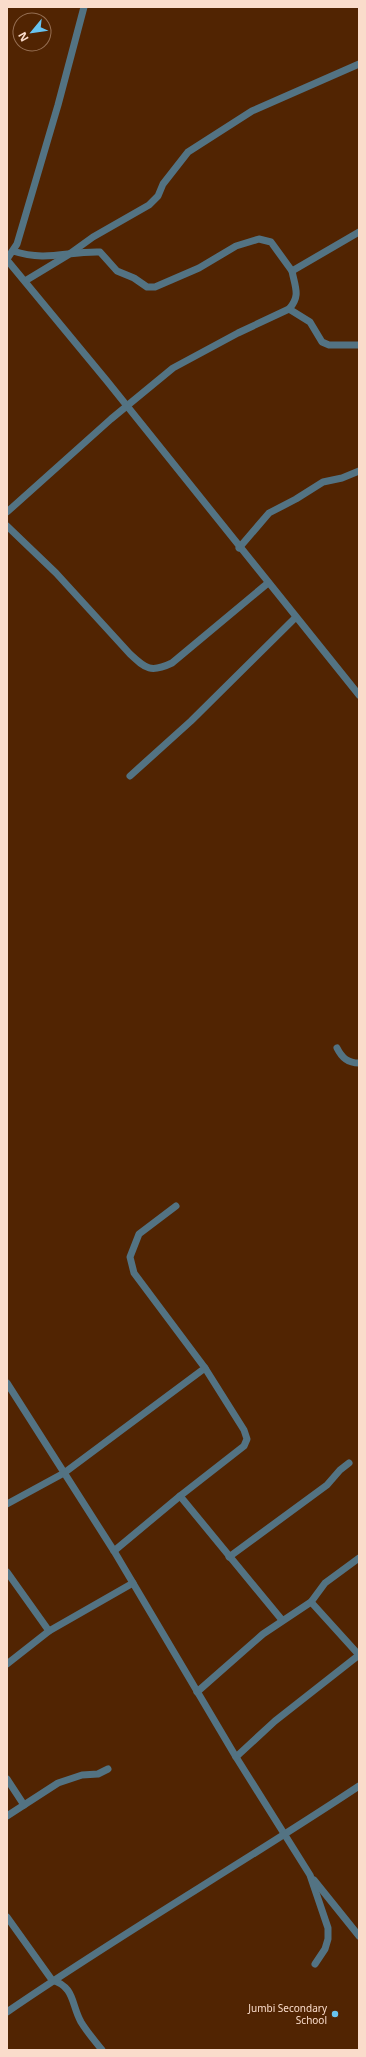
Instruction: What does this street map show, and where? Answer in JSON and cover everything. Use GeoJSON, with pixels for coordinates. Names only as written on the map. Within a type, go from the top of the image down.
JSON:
{"type":"FeatureCollection","features":[{"type":"Feature","properties":{"kind":"street"},"geometry":{"type":"LineString","coordinates":[[84,7],[58,105],[17,244],[7,260],[359,696]]}},
{"type":"Feature","properties":{"kind":"street"},"geometry":{"type":"LineString","coordinates":[[25,281],[68,255],[93,237],[149,205],[158,196],[163,184],[188,152],[252,111],[359,64]]}},
{"type":"Feature","properties":{"kind":"street"},"geometry":{"type":"LineString","coordinates":[[292,271],[359,232]]}},
{"type":"Feature","properties":{"kind":"street"},"geometry":{"type":"LineString","coordinates":[[7,512],[126,406],[172,368],[238,333],[289,309],[296,302],[297,294],[292,271],[271,242],[258,239],[236,246],[199,268],[155,287],[147,287],[134,278],[117,271],[100,252],[45,257],[12,251]]}},
{"type":"Feature","properties":{"kind":"street"},"geometry":{"type":"LineString","coordinates":[[289,309],[310,322],[322,342],[329,345],[359,345]]}},
{"type":"Feature","properties":{"kind":"street"},"geometry":{"type":"LineString","coordinates":[[240,548],[270,513],[323,482],[342,478],[359,471]]}},
{"type":"Feature","properties":{"kind":"street"},"geometry":{"type":"LineString","coordinates":[[7,526],[56,573],[130,654],[143,667],[149,669],[160,669],[172,664],[268,582]]}},
{"type":"Feature","properties":{"kind":"street"},"geometry":{"type":"LineString","coordinates":[[130,776],[191,721],[295,618]]}},
{"type":"Feature","properties":{"kind":"street"},"geometry":{"type":"LineString","coordinates":[[337,1048],[342,1057],[352,1063],[359,1063]]}},
{"type":"Feature","properties":{"kind":"street"},"geometry":{"type":"LineString","coordinates":[[114,1551],[180,1496],[244,1446],[246,1439],[244,1430],[204,1368],[134,1274],[130,1256],[139,1234],[176,1206]]}},
{"type":"Feature","properties":{"kind":"street"},"geometry":{"type":"LineString","coordinates":[[7,1504],[64,1473],[204,1368]]}},
{"type":"Feature","properties":{"kind":"street"},"geometry":{"type":"LineString","coordinates":[[7,1383],[114,1551],[236,1757],[310,1875],[359,1936]]}},
{"type":"Feature","properties":{"kind":"street"},"geometry":{"type":"LineString","coordinates":[[229,1557],[328,1485],[340,1470],[349,1463]]}},
{"type":"Feature","properties":{"kind":"street"},"geometry":{"type":"LineString","coordinates":[[180,1496],[282,1620]]}},
{"type":"Feature","properties":{"kind":"street"},"geometry":{"type":"LineString","coordinates":[[197,1692],[282,1620],[311,1602],[325,1583],[359,1558]]}},
{"type":"Feature","properties":{"kind":"street"},"geometry":{"type":"LineString","coordinates":[[7,1572],[49,1631]]}},
{"type":"Feature","properties":{"kind":"street"},"geometry":{"type":"LineString","coordinates":[[7,1664],[49,1631],[133,1583]]}},
{"type":"Feature","properties":{"kind":"street"},"geometry":{"type":"LineString","coordinates":[[236,1757],[275,1721],[359,1655],[311,1602]]}},
{"type":"Feature","properties":{"kind":"street"},"geometry":{"type":"LineString","coordinates":[[7,1816],[58,1782],[82,1775],[98,1774],[108,1769]]}},
{"type":"Feature","properties":{"kind":"street"},"geometry":{"type":"LineString","coordinates":[[7,1779],[24,1805]]}},
{"type":"Feature","properties":{"kind":"street"},"geometry":{"type":"LineString","coordinates":[[7,2012],[52,1980],[285,1835],[359,1786]]}},
{"type":"Feature","properties":{"kind":"street"},"geometry":{"type":"LineString","coordinates":[[310,1875],[328,1928],[328,1939],[325,1949],[316,1964]]}},
{"type":"Feature","properties":{"kind":"street"},"geometry":{"type":"LineString","coordinates":[[7,1917],[52,1980],[62,1983],[69,1991],[81,2022],[102,2050]]}},
{"type":"Feature","properties":{"kind":"place","name":"Jumbi Secondary School"},"geometry":{"type":"Point","coordinates":[335,2014]}}]}
